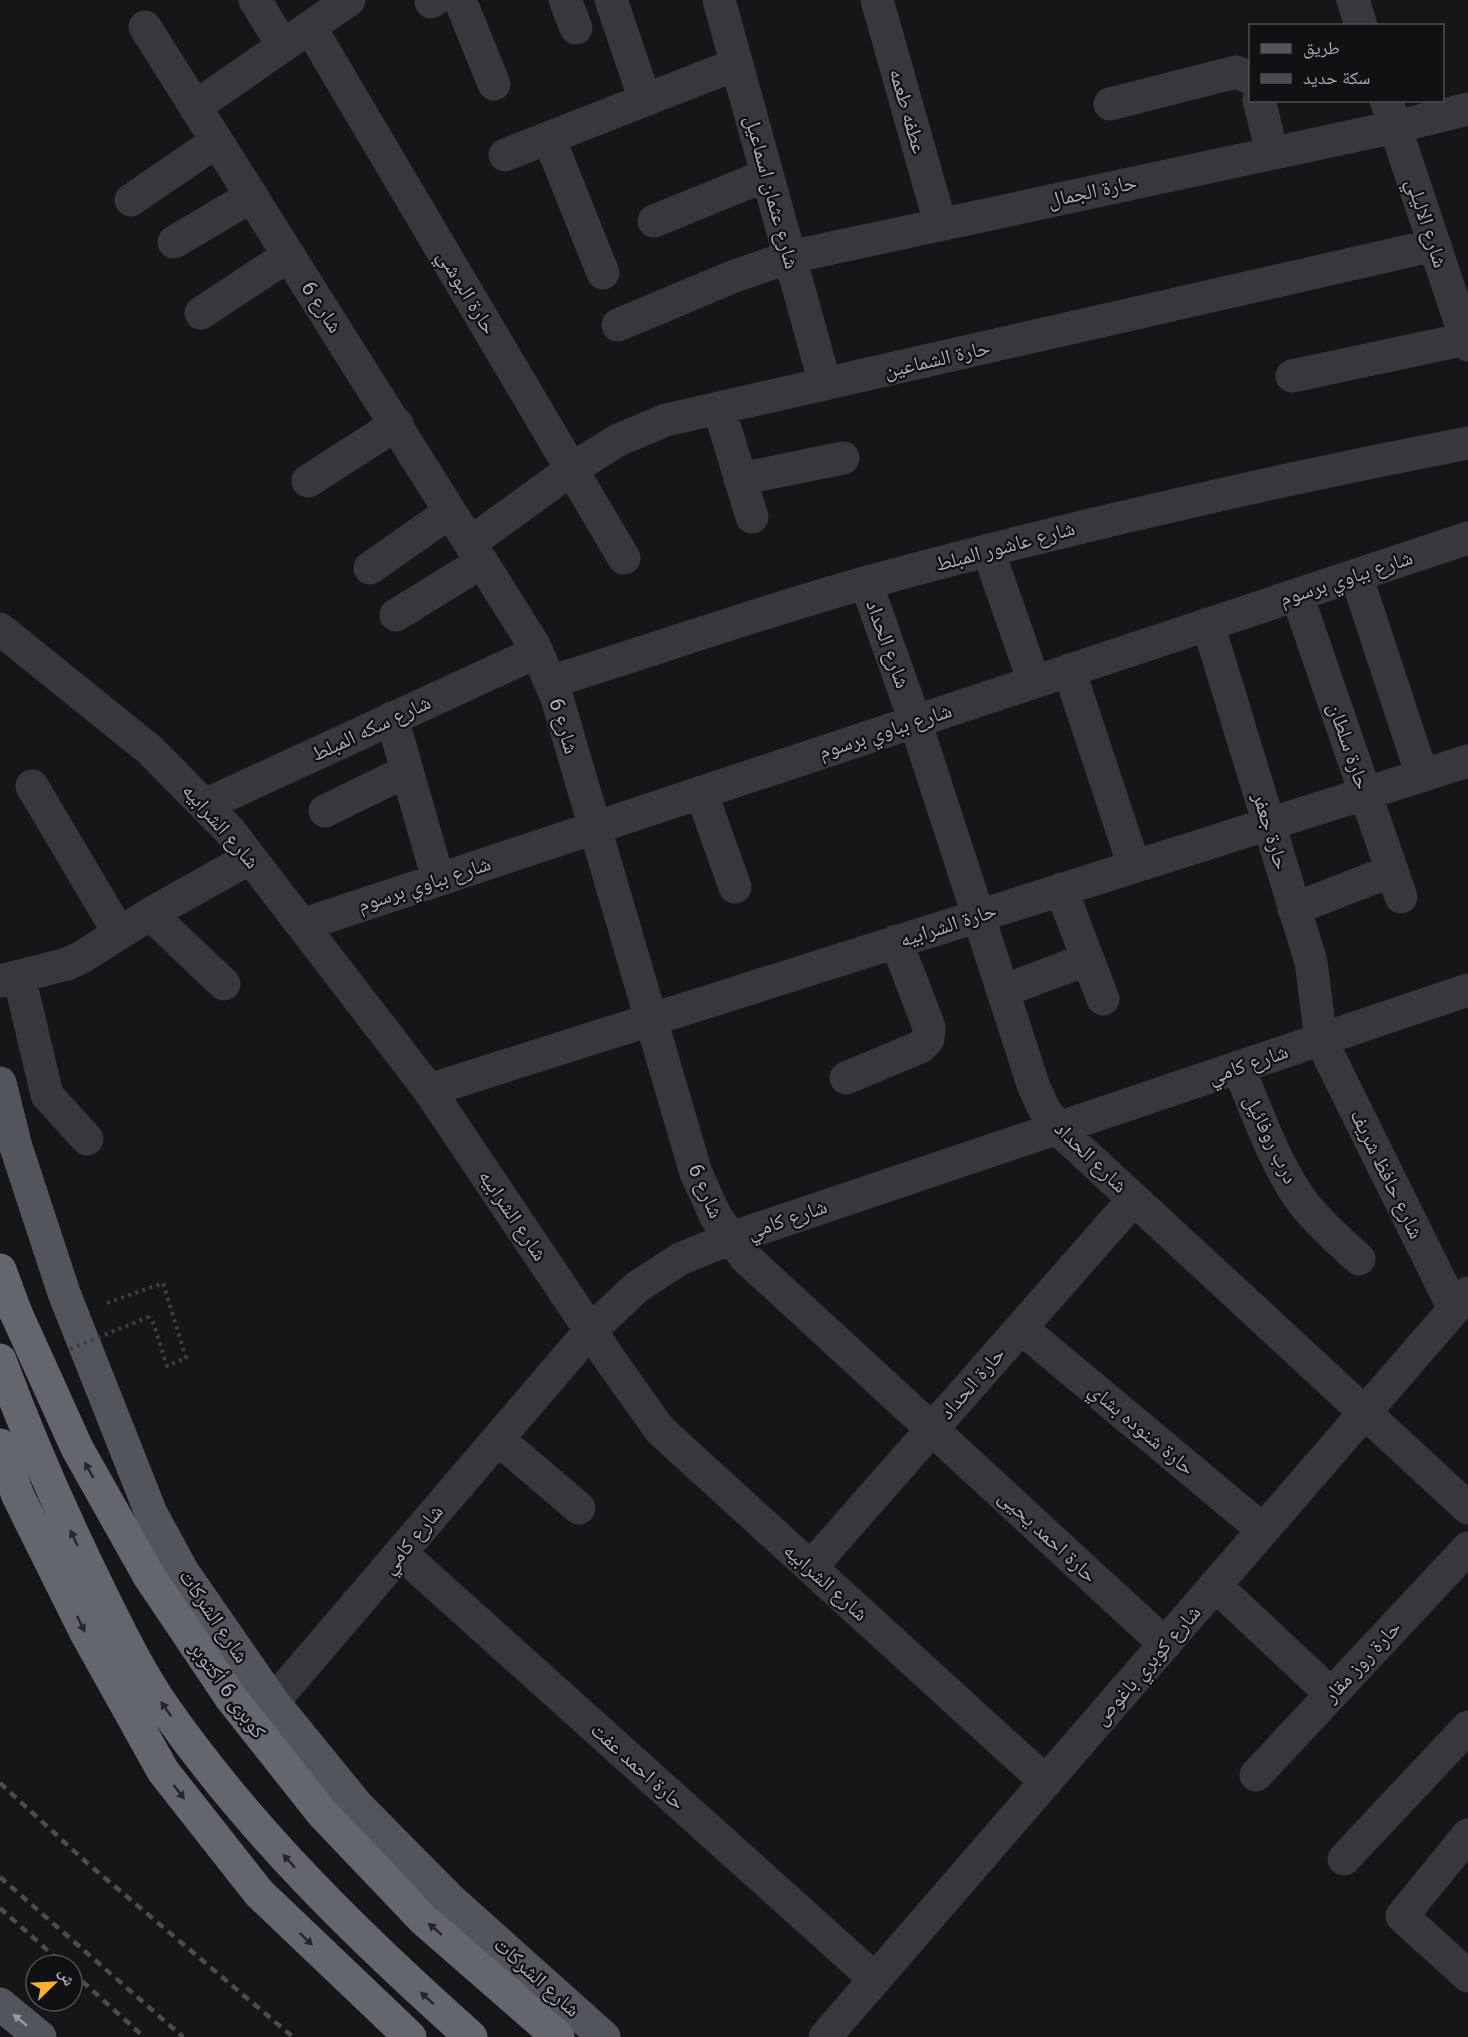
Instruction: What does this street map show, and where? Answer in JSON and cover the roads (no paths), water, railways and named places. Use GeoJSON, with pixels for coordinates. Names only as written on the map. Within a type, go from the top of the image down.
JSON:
{"type":"FeatureCollection","features":[{"type":"Feature","properties":{"kind":"highway","name":"كوبرى 6 أكتوبر"},"geometry":{"type":"LineString","coordinates":[[0,1270],[16,1313],[76,1448],[149,1576],[231,1698],[322,1813],[424,1920],[558,2037]]}},
{"type":"Feature","properties":{"kind":"highway"},"geometry":{"type":"LineString","coordinates":[[0,1360],[27,1434],[72,1533],[115,1621],[164,1708],[224,1785],[287,1859],[387,1962],[471,2037]]}},
{"type":"Feature","properties":{"kind":"highway"},"geometry":{"type":"LineString","coordinates":[[0,1445],[18,1496],[86,1633],[163,1772],[259,1893],[410,2037]]}},
{"type":"Feature","properties":{"kind":"main road","name":"شارع الشركات"},"geometry":{"type":"LineString","coordinates":[[0,1083],[16,1147],[72,1315],[152,1513],[183,1572],[273,1702],[357,1805],[451,1900],[604,2037]]}},
{"type":"Feature","properties":{"kind":"main road","name":"شارع الشركات"},"geometry":{"type":"LineString","coordinates":[[0,1156],[102,1440],[162,1569],[242,1688],[314,1778],[375,1845],[587,2037]]}},
{"type":"Feature","properties":{"kind":"main road"},"geometry":{"type":"LineString","coordinates":[[0,2004],[40,2037]]}},
{"type":"Feature","properties":{"kind":"street"},"geometry":{"type":"LineString","coordinates":[[255,0],[283,46]]}},
{"type":"Feature","properties":{"kind":"street"},"geometry":{"type":"LineString","coordinates":[[195,106],[349,0]]}},
{"type":"Feature","properties":{"kind":"street"},"geometry":{"type":"LineString","coordinates":[[442,0],[494,84]]}},
{"type":"Feature","properties":{"kind":"street"},"geometry":{"type":"LineString","coordinates":[[610,0],[645,100]]}},
{"type":"Feature","properties":{"kind":"street","name":"عطفه طعمه"},"geometry":{"type":"LineString","coordinates":[[877,0],[940,223]]}},
{"type":"Feature","properties":{"kind":"street"},"geometry":{"type":"LineString","coordinates":[[1353,0],[1361,24]]}},
{"type":"Feature","properties":{"kind":"street","name":"شارع عثمان اسماعيل"},"geometry":{"type":"LineString","coordinates":[[729,3],[737,63],[825,384]]}},
{"type":"Feature","properties":{"kind":"street","name":"شارع 6"},"geometry":{"type":"LineString","coordinates":[[145,27],[397,424],[537,652],[550,682],[696,1173],[716,1217],[745,1257],[932,1429]]}},
{"type":"Feature","properties":{"kind":"street","name":"حارة البوشي"},"geometry":{"type":"LineString","coordinates":[[310,27],[624,558]]}},
{"type":"Feature","properties":{"kind":"street"},"geometry":{"type":"LineString","coordinates":[[505,155],[737,63]]}},
{"type":"Feature","properties":{"kind":"street"},"geometry":{"type":"LineString","coordinates":[[1110,104],[1236,72],[1249,77]]}},
{"type":"Feature","properties":{"kind":"street"},"geometry":{"type":"LineString","coordinates":[[1259,102],[1272,153]]}},
{"type":"Feature","properties":{"kind":"street","name":"حارة الجمال"},"geometry":{"type":"LineString","coordinates":[[618,325],[732,277],[790,257],[1272,153],[1391,114],[1468,109]]}},
{"type":"Feature","properties":{"kind":"street","name":"شارع الاليلي"},"geometry":{"type":"LineString","coordinates":[[1391,114],[1435,245],[1462,307],[1467,342]]}},
{"type":"Feature","properties":{"kind":"street"},"geometry":{"type":"LineString","coordinates":[[549,138],[603,273]]}},
{"type":"Feature","properties":{"kind":"street"},"geometry":{"type":"LineString","coordinates":[[131,200],[217,141]]}},
{"type":"Feature","properties":{"kind":"street"},"geometry":{"type":"LineString","coordinates":[[654,221],[768,175]]}},
{"type":"Feature","properties":{"kind":"street"},"geometry":{"type":"LineString","coordinates":[[174,242],[252,196]]}},
{"type":"Feature","properties":{"kind":"street","name":"حارة الشماعين"},"geometry":{"type":"LineString","coordinates":[[396,615],[476,552],[572,469],[618,440],[666,420],[1435,245]]}},
{"type":"Feature","properties":{"kind":"street"},"geometry":{"type":"LineString","coordinates":[[201,313],[289,255]]}},
{"type":"Feature","properties":{"kind":"street"},"geometry":{"type":"LineString","coordinates":[[1292,376],[1467,342]]}},
{"type":"Feature","properties":{"kind":"street"},"geometry":{"type":"LineString","coordinates":[[719,408],[752,517]]}},
{"type":"Feature","properties":{"kind":"street"},"geometry":{"type":"LineString","coordinates":[[308,481],[397,424]]}},
{"type":"Feature","properties":{"kind":"street","name":"شارع عاشور المبلط"},"geometry":{"type":"LineString","coordinates":[[550,682],[866,583],[1086,524],[1286,478],[1468,443]]}},
{"type":"Feature","properties":{"kind":"street"},"geometry":{"type":"LineString","coordinates":[[740,479],[843,458]]}},
{"type":"Feature","properties":{"kind":"street"},"geometry":{"type":"LineString","coordinates":[[370,568],[450,512]]}},
{"type":"Feature","properties":{"kind":"street","name":"شارع بباوي برسوم"},"geometry":{"type":"LineString","coordinates":[[302,925],[1468,538]]}},
{"type":"Feature","properties":{"kind":"street"},"geometry":{"type":"LineString","coordinates":[[988,550],[1034,682]]}},
{"type":"Feature","properties":{"kind":"street"},"geometry":{"type":"LineString","coordinates":[[1356,575],[1422,775]]}},
{"type":"Feature","properties":{"kind":"street","name":"شارع الحداد"},"geometry":{"type":"LineString","coordinates":[[866,583],[915,721],[1034,1087],[1044,1109],[1058,1129],[1364,1413],[1464,1499]]}},
{"type":"Feature","properties":{"kind":"street","name":"حارة سلطان"},"geometry":{"type":"LineString","coordinates":[[1294,909],[1396,884],[1297,595]]}},
{"type":"Feature","properties":{"kind":"street","name":"حارة جعفر"},"geometry":{"type":"LineString","coordinates":[[1208,624],[1311,962],[1321,1040]]}},
{"type":"Feature","properties":{"kind":"street","name":"شارع الشرابيه"},"geometry":{"type":"LineString","coordinates":[[0,629],[150,750],[205,805],[250,858],[429,1089],[590,1331],[660,1430],[1046,1782]]}},
{"type":"Feature","properties":{"kind":"street","name":"شارع سكه المبلط"},"geometry":{"type":"LineString","coordinates":[[205,805],[537,652]]}},
{"type":"Feature","properties":{"kind":"street"},"geometry":{"type":"LineString","coordinates":[[1069,670],[1134,866]]}},
{"type":"Feature","properties":{"kind":"street"},"geometry":{"type":"LineString","coordinates":[[392,718],[438,879]]}},
{"type":"Feature","properties":{"kind":"street","name":"حارة الشرابيه"},"geometry":{"type":"LineString","coordinates":[[429,1089],[1468,760]]}},
{"type":"Feature","properties":{"kind":"street"},"geometry":{"type":"LineString","coordinates":[[325,811],[407,771]]}},
{"type":"Feature","properties":{"kind":"street"},"geometry":{"type":"LineString","coordinates":[[32,786],[119,933]]}},
{"type":"Feature","properties":{"kind":"street"},"geometry":{"type":"LineString","coordinates":[[701,792],[735,887]]}},
{"type":"Feature","properties":{"kind":"street"},"geometry":{"type":"LineString","coordinates":[[87,1139],[47,1095],[9,978],[67,964],[250,858]]}},
{"type":"Feature","properties":{"kind":"street"},"geometry":{"type":"LineString","coordinates":[[1061,890],[1103,999]]}},
{"type":"Feature","properties":{"kind":"street"},"geometry":{"type":"LineString","coordinates":[[150,914],[224,984]]}},
{"type":"Feature","properties":{"kind":"street"},"geometry":{"type":"LineString","coordinates":[[846,1078],[920,1047],[928,1038],[929,1027],[896,941]]}},
{"type":"Feature","properties":{"kind":"street"},"geometry":{"type":"LineString","coordinates":[[1003,991],[1088,959]]}},
{"type":"Feature","properties":{"kind":"street","name":"شارع كامي"},"geometry":{"type":"LineString","coordinates":[[273,1702],[590,1331],[637,1287],[680,1259],[731,1238],[1468,990]]}},
{"type":"Feature","properties":{"kind":"street","name":"شارع حافظ شريف"},"geometry":{"type":"LineString","coordinates":[[1321,1040],[1461,1301]]}},
{"type":"Feature","properties":{"kind":"street","name":"درب روفائيل"},"geometry":{"type":"LineString","coordinates":[[1238,1067],[1282,1169],[1304,1203],[1330,1233],[1359,1259]]}},
{"type":"Feature","properties":{"kind":"street","name":"حارة الحداد"},"geometry":{"type":"LineString","coordinates":[[811,1567],[1134,1199]]}},
{"type":"Feature","properties":{"kind":"street","name":"شارع كوبري باغوص"},"geometry":{"type":"LineString","coordinates":[[825,2037],[1461,1301]]}},
{"type":"Feature","properties":{"kind":"street","name":"حارة شنوده بشاي"},"geometry":{"type":"LineString","coordinates":[[1020,1328],[1263,1530]]}},
{"type":"Feature","properties":{"kind":"street","name":"حارة احمد يحيى"},"geometry":{"type":"LineString","coordinates":[[932,1429],[1165,1644]]}},
{"type":"Feature","properties":{"kind":"street"},"geometry":{"type":"LineString","coordinates":[[498,1439],[579,1508]]}},
{"type":"Feature","properties":{"kind":"street","name":"حارة روز مقار"},"geometry":{"type":"LineString","coordinates":[[1256,1774],[1468,1548]]}},
{"type":"Feature","properties":{"kind":"street","name":"حارة احمد عفت"},"geometry":{"type":"LineString","coordinates":[[401,1553],[875,1979]]}},
{"type":"Feature","properties":{"kind":"street"},"geometry":{"type":"LineString","coordinates":[[1215,1585],[1331,1694]]}},
{"type":"Feature","properties":{"kind":"street"},"geometry":{"type":"LineString","coordinates":[[1344,1859],[1468,1727]]}},
{"type":"Feature","properties":{"kind":"street"},"geometry":{"type":"LineString","coordinates":[[1462,1854],[1402,1916],[1468,1976]]}},
{"type":"Feature","properties":{"kind":"railway"},"geometry":{"type":"LineString","coordinates":[[0,1783],[86,1862],[293,2037]]}},
{"type":"Feature","properties":{"kind":"railway"},"geometry":{"type":"LineString","coordinates":[[0,1877],[183,2037]]}},
{"type":"Feature","properties":{"kind":"railway"},"geometry":{"type":"LineString","coordinates":[[0,1908],[51,1953]]}},
{"type":"Feature","properties":{"kind":"railway"},"geometry":{"type":"LineString","coordinates":[[84,1983],[144,2037]]}}]}
